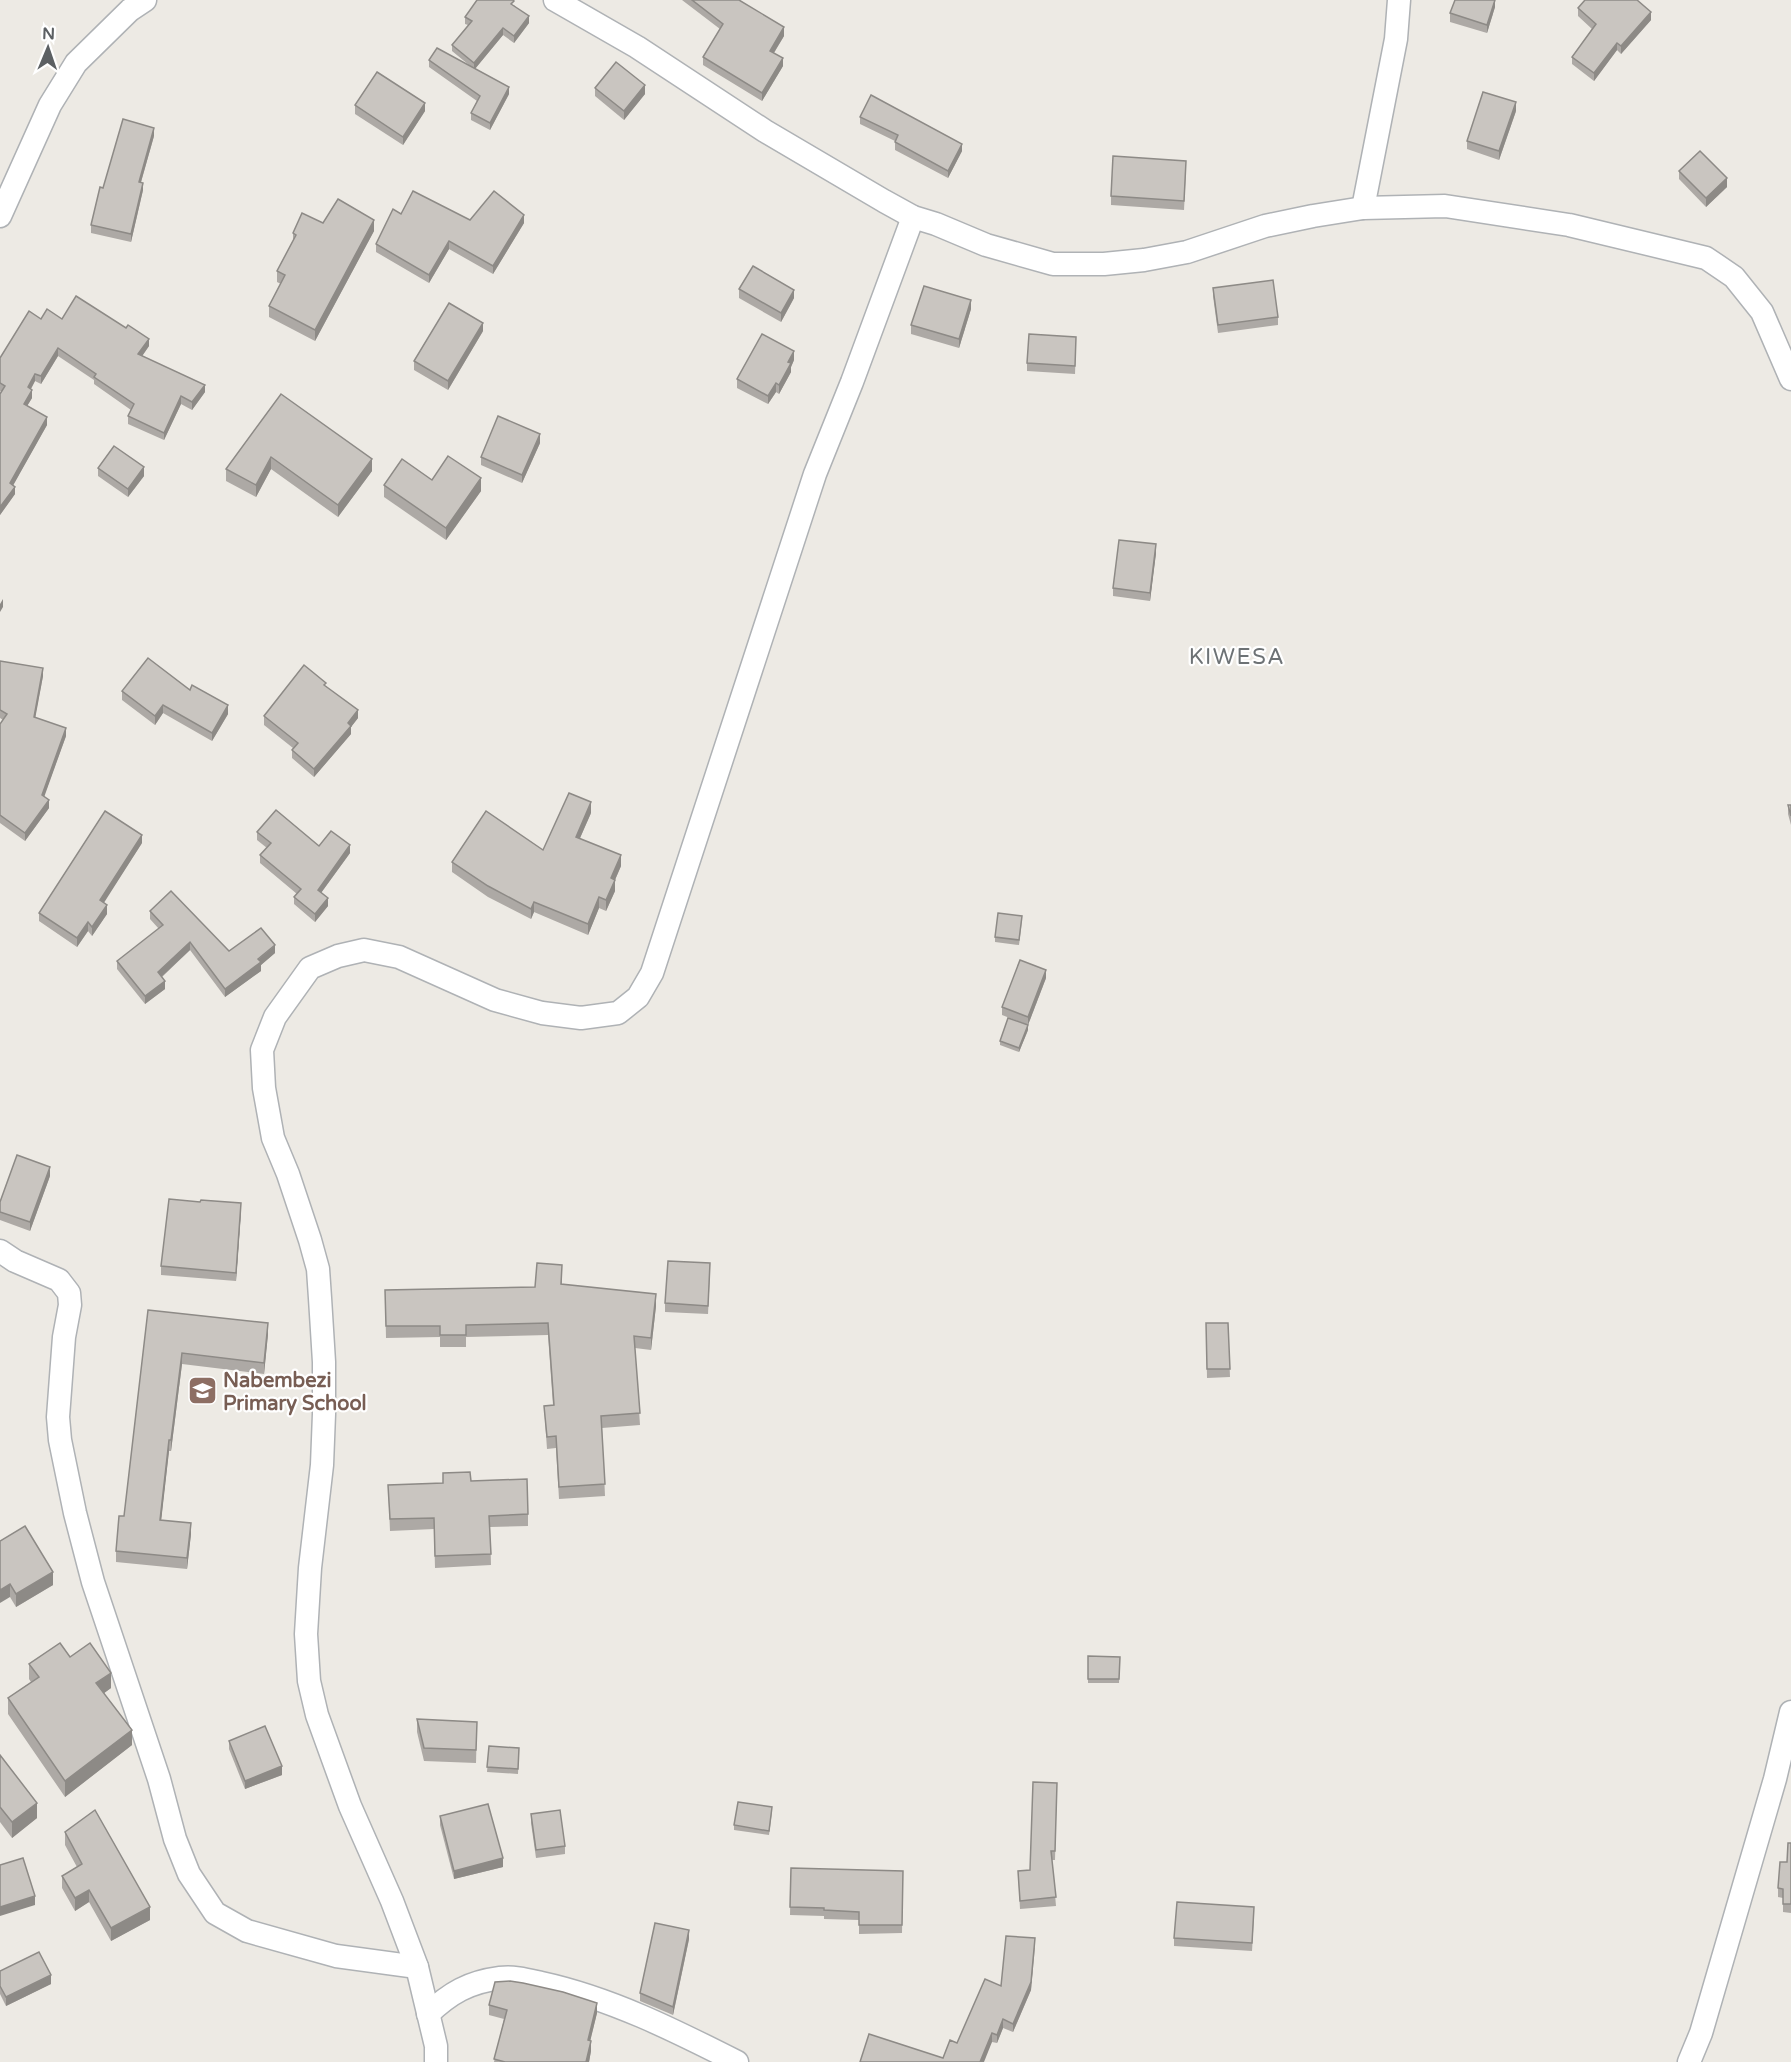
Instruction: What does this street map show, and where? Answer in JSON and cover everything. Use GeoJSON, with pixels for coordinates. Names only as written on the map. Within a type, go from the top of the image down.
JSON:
{"type":"FeatureCollection","features":[{"type":"Feature","properties":{"kind":"street"},"geometry":{"type":"LineString","coordinates":[[0,216],[50,105],[76,63],[130,10],[145,0]]}},
{"type":"Feature","properties":{"kind":"street"},"geometry":{"type":"LineString","coordinates":[[555,0],[637,47],[765,131],[913,217],[986,245],[1053,264],[1104,264],[1187,252],[1265,226],[1364,208],[1445,206],[1569,225],[1706,258],[1734,276],[1762,312],[1791,379]]}},
{"type":"Feature","properties":{"kind":"street"},"geometry":{"type":"LineString","coordinates":[[1364,208],[1396,39],[1400,0]]}},
{"type":"Feature","properties":{"kind":"street"},"geometry":{"type":"LineString","coordinates":[[436,2062],[436,2046],[417,1967],[392,1901],[350,1806],[317,1715],[309,1681],[306,1634],[310,1568],[322,1465],[324,1414],[324,1362],[318,1269],[288,1174],[273,1138],[264,1088],[262,1050],[275,1017],[310,968],[338,956],[364,950],[399,957],[495,1000],[542,1013],[581,1018],[618,1013],[638,997],[652,973],[815,474],[913,217]]}},
{"type":"Feature","properties":{"kind":"street"},"geometry":{"type":"LineString","coordinates":[[0,1251],[15,1261],[59,1280],[69,1293],[70,1305],[64,1337],[58,1417],[60,1440],[93,1582],[143,1730],[175,1839],[189,1874],[215,1913],[247,1931],[336,1956],[417,1967]]}},
{"type":"Feature","properties":{"kind":"street"},"geometry":{"type":"LineString","coordinates":[[1689,2062],[1701,2033],[1775,1779],[1791,1712]]}},
{"type":"Feature","properties":{"kind":"street"},"geometry":{"type":"LineString","coordinates":[[428,2014],[446,1997],[465,1987],[501,1978],[522,1979],[575,1991],[623,2008],[737,2062]]}},
{"type":"Feature","properties":{"kind":"building"},"geometry":{"type":"Polygon","coordinates":[[[477,0],[513,0],[511,4],[529,16],[514,36],[503,28],[474,63],[452,45],[472,21],[465,17],[477,0]]]}},
{"type":"Feature","properties":{"kind":"building"},"geometry":{"type":"Polygon","coordinates":[[[692,0],[739,0],[784,27],[770,51],[783,58],[762,93],[703,57],[723,24],[692,0]]]}},
{"type":"Feature","properties":{"kind":"building"},"geometry":{"type":"Polygon","coordinates":[[[1455,0],[1495,0],[1487,25],[1450,13],[1455,0]]]}},
{"type":"Feature","properties":{"kind":"building"},"geometry":{"type":"Polygon","coordinates":[[[1585,0],[1637,0],[1651,12],[1621,46],[1617,43],[1594,73],[1572,57],[1596,24],[1578,8],[1585,0]]]}},
{"type":"Feature","properties":{"kind":"building"},"geometry":{"type":"Polygon","coordinates":[[[437,48],[509,87],[490,123],[471,113],[480,96],[429,60],[437,48]]]}},
{"type":"Feature","properties":{"kind":"building"},"geometry":{"type":"Polygon","coordinates":[[[616,62],[645,85],[624,111],[595,88],[616,62]]]}},
{"type":"Feature","properties":{"kind":"building"},"geometry":{"type":"Polygon","coordinates":[[[377,72],[425,103],[403,137],[355,105],[377,72]]]}},
{"type":"Feature","properties":{"kind":"building"},"geometry":{"type":"Polygon","coordinates":[[[1483,92],[1516,102],[1499,151],[1467,141],[1483,92]]]}},
{"type":"Feature","properties":{"kind":"building"},"geometry":{"type":"Polygon","coordinates":[[[871,95],[962,144],[948,171],[895,142],[898,135],[860,117],[871,95]]]}},
{"type":"Feature","properties":{"kind":"building"},"geometry":{"type":"Polygon","coordinates":[[[123,119],[154,128],[139,182],[143,183],[131,234],[91,225],[100,187],[103,188],[123,119]]]}},
{"type":"Feature","properties":{"kind":"building"},"geometry":{"type":"Polygon","coordinates":[[[1700,151],[1727,178],[1706,198],[1679,171],[1700,151]]]}},
{"type":"Feature","properties":{"kind":"building"},"geometry":{"type":"Polygon","coordinates":[[[1113,156],[1186,161],[1184,201],[1111,196],[1113,156]]]}},
{"type":"Feature","properties":{"kind":"building"},"geometry":{"type":"Polygon","coordinates":[[[413,191],[470,220],[494,191],[524,215],[493,266],[449,241],[429,275],[376,244],[393,209],[401,214],[413,191]]]}},
{"type":"Feature","properties":{"kind":"building"},"geometry":{"type":"Polygon","coordinates":[[[338,199],[374,220],[315,330],[269,306],[285,275],[277,271],[296,235],[293,233],[302,213],[323,223],[338,199]]]}},
{"type":"Feature","properties":{"kind":"building"},"geometry":{"type":"Polygon","coordinates":[[[753,266],[794,290],[781,313],[739,289],[753,266]]]}},
{"type":"Feature","properties":{"kind":"building"},"geometry":{"type":"Polygon","coordinates":[[[1273,280],[1278,317],[1218,325],[1213,288],[1273,280]]]}},
{"type":"Feature","properties":{"kind":"building"},"geometry":{"type":"Polygon","coordinates":[[[924,286],[971,300],[959,339],[911,325],[924,286]]]}},
{"type":"Feature","properties":{"kind":"building"},"geometry":{"type":"Polygon","coordinates":[[[76,296],[126,328],[128,325],[149,339],[138,354],[205,385],[192,402],[181,396],[164,433],[128,416],[134,404],[94,377],[96,374],[58,348],[41,376],[35,374],[28,387],[32,390],[24,404],[47,417],[10,483],[15,487],[0,507],[0,394],[5,386],[0,383],[0,358],[29,311],[41,319],[47,309],[62,319],[76,296]]]}},
{"type":"Feature","properties":{"kind":"building"},"geometry":{"type":"Polygon","coordinates":[[[449,303],[483,323],[448,381],[414,361],[449,303]]]}},
{"type":"Feature","properties":{"kind":"building"},"geometry":{"type":"Polygon","coordinates":[[[762,334],[794,351],[788,362],[791,363],[779,385],[776,383],[768,396],[737,379],[762,334]]]}},
{"type":"Feature","properties":{"kind":"building"},"geometry":{"type":"Polygon","coordinates":[[[1029,334],[1076,337],[1075,366],[1027,363],[1029,334]]]}},
{"type":"Feature","properties":{"kind":"building"},"geometry":{"type":"Polygon","coordinates":[[[281,394],[372,459],[338,505],[271,457],[256,485],[226,469],[281,394]]]}},
{"type":"Feature","properties":{"kind":"building"},"geometry":{"type":"Polygon","coordinates":[[[498,416],[540,434],[522,475],[481,457],[498,416]]]}},
{"type":"Feature","properties":{"kind":"building"},"geometry":{"type":"Polygon","coordinates":[[[114,446],[144,467],[128,489],[98,468],[114,446]]]}},
{"type":"Feature","properties":{"kind":"building"},"geometry":{"type":"Polygon","coordinates":[[[448,456],[481,478],[446,528],[384,485],[402,459],[432,480],[448,456]]]}},
{"type":"Feature","properties":{"kind":"building"},"geometry":{"type":"Polygon","coordinates":[[[1119,540],[1156,544],[1150,593],[1113,588],[1119,540]]]}},
{"type":"Feature","properties":{"kind":"building"},"geometry":{"type":"Polygon","coordinates":[[[148,658],[190,690],[192,685],[228,705],[212,733],[163,705],[155,716],[122,691],[148,658]]]}},
{"type":"Feature","properties":{"kind":"building"},"geometry":{"type":"Polygon","coordinates":[[[0,661],[43,668],[34,717],[66,728],[42,795],[49,800],[25,833],[0,815],[0,724],[7,714],[0,710],[0,661]]]}},
{"type":"Feature","properties":{"kind":"building"},"geometry":{"type":"Polygon","coordinates":[[[304,665],[326,683],[324,685],[358,710],[348,723],[351,726],[314,769],[292,750],[298,743],[264,716],[304,665]]]}},
{"type":"Feature","properties":{"kind":"building"},"geometry":{"type":"Polygon","coordinates":[[[569,793],[591,802],[576,837],[621,855],[611,878],[615,880],[606,900],[599,897],[588,924],[534,902],[531,909],[488,886],[452,862],[486,811],[543,850],[569,793]]]}},
{"type":"Feature","properties":{"kind":"building"},"geometry":{"type":"Polygon","coordinates":[[[276,810],[319,846],[331,831],[350,845],[318,890],[328,898],[315,914],[294,897],[301,889],[260,855],[271,843],[257,832],[276,810]]]}},
{"type":"Feature","properties":{"kind":"building"},"geometry":{"type":"Polygon","coordinates":[[[105,811],[142,835],[100,900],[107,905],[92,927],[88,922],[77,938],[39,913],[105,811]]]}},
{"type":"Feature","properties":{"kind":"building"},"geometry":{"type":"Polygon","coordinates":[[[171,891],[229,951],[261,928],[275,945],[258,959],[261,962],[225,989],[190,942],[158,972],[165,981],[145,996],[117,961],[163,925],[150,911],[171,891]]]}},
{"type":"Feature","properties":{"kind":"building"},"geometry":{"type":"Polygon","coordinates":[[[998,913],[1022,916],[1019,940],[995,937],[998,913]]]}},
{"type":"Feature","properties":{"kind":"building"},"geometry":{"type":"Polygon","coordinates":[[[1020,960],[1046,970],[1028,1017],[1002,1007],[1020,960]]]}},
{"type":"Feature","properties":{"kind":"building"},"geometry":{"type":"Polygon","coordinates":[[[1008,1018],[1028,1025],[1019,1048],[1000,1041],[1008,1018]]]}},
{"type":"Feature","properties":{"kind":"building"},"geometry":{"type":"Polygon","coordinates":[[[17,1155],[50,1167],[30,1222],[0,1212],[0,1202],[17,1155]]]}},
{"type":"Feature","properties":{"kind":"building"},"geometry":{"type":"Polygon","coordinates":[[[169,1199],[241,1203],[236,1273],[161,1266],[169,1199]]]}},
{"type":"Feature","properties":{"kind":"building"},"geometry":{"type":"Polygon","coordinates":[[[668,1261],[710,1263],[708,1306],[665,1303],[668,1261]]]}},
{"type":"Feature","properties":{"kind":"building"},"geometry":{"type":"Polygon","coordinates":[[[537,1263],[562,1265],[561,1284],[656,1294],[651,1338],[634,1336],[640,1413],[601,1416],[605,1484],[559,1487],[556,1436],[547,1437],[544,1406],[554,1405],[548,1323],[466,1325],[466,1335],[440,1335],[440,1326],[386,1326],[385,1290],[535,1287],[537,1263]]]}},
{"type":"Feature","properties":{"kind":"building"},"geometry":{"type":"Polygon","coordinates":[[[148,1310],[268,1323],[264,1363],[182,1353],[160,1520],[191,1523],[187,1558],[116,1551],[119,1516],[124,1516],[148,1310]]]}},
{"type":"Feature","properties":{"kind":"building"},"geometry":{"type":"Polygon","coordinates":[[[1206,1323],[1228,1323],[1230,1369],[1207,1369],[1206,1323]]]}},
{"type":"Feature","properties":{"kind":"building"},"geometry":{"type":"Polygon","coordinates":[[[470,1472],[471,1481],[527,1479],[528,1514],[489,1516],[491,1554],[435,1556],[434,1518],[390,1519],[388,1485],[443,1483],[443,1473],[470,1472]]]}},
{"type":"Feature","properties":{"kind":"building"},"geometry":{"type":"Polygon","coordinates":[[[25,1526],[53,1572],[16,1594],[10,1584],[0,1590],[0,1541],[25,1526]]]}},
{"type":"Feature","properties":{"kind":"building"},"geometry":{"type":"Polygon","coordinates":[[[60,1643],[70,1657],[90,1643],[111,1673],[96,1683],[132,1730],[65,1781],[8,1698],[39,1677],[29,1664],[60,1643]]]}},
{"type":"Feature","properties":{"kind":"building"},"geometry":{"type":"Polygon","coordinates":[[[1088,1656],[1120,1657],[1119,1679],[1088,1679],[1088,1656]]]}},
{"type":"Feature","properties":{"kind":"building"},"geometry":{"type":"Polygon","coordinates":[[[417,1719],[477,1722],[476,1750],[424,1748],[417,1719]]]}},
{"type":"Feature","properties":{"kind":"building"},"geometry":{"type":"Polygon","coordinates":[[[265,1726],[282,1766],[245,1781],[229,1741],[265,1726]]]}},
{"type":"Feature","properties":{"kind":"building"},"geometry":{"type":"Polygon","coordinates":[[[489,1746],[519,1748],[518,1769],[487,1767],[489,1746]]]}},
{"type":"Feature","properties":{"kind":"building"},"geometry":{"type":"Polygon","coordinates":[[[0,1755],[37,1803],[12,1822],[0,1807],[0,1755]]]}},
{"type":"Feature","properties":{"kind":"building"},"geometry":{"type":"Polygon","coordinates":[[[1033,1782],[1057,1783],[1055,1851],[1051,1851],[1056,1897],[1020,1901],[1018,1871],[1030,1870],[1033,1782]]]}},
{"type":"Feature","properties":{"kind":"building"},"geometry":{"type":"Polygon","coordinates":[[[738,1802],[772,1807],[769,1831],[734,1825],[738,1802]]]}},
{"type":"Feature","properties":{"kind":"building"},"geometry":{"type":"Polygon","coordinates":[[[488,1804],[503,1858],[454,1871],[440,1816],[488,1804]]]}},
{"type":"Feature","properties":{"kind":"building"},"geometry":{"type":"Polygon","coordinates":[[[95,1810],[150,1907],[111,1928],[89,1890],[75,1898],[62,1876],[82,1864],[65,1832],[95,1810]]]}},
{"type":"Feature","properties":{"kind":"building"},"geometry":{"type":"Polygon","coordinates":[[[560,1810],[565,1846],[536,1850],[531,1814],[560,1810]]]}},
{"type":"Feature","properties":{"kind":"building"},"geometry":{"type":"Polygon","coordinates":[[[1788,1843],[1791,1843],[1791,1904],[1783,1904],[1783,1889],[1778,1888],[1780,1862],[1787,1862],[1788,1843]]]}},
{"type":"Feature","properties":{"kind":"building"},"geometry":{"type":"Polygon","coordinates":[[[23,1858],[35,1896],[0,1907],[0,1865],[23,1858]]]}},
{"type":"Feature","properties":{"kind":"building"},"geometry":{"type":"Polygon","coordinates":[[[791,1868],[903,1871],[902,1925],[859,1925],[859,1912],[790,1907],[791,1868]]]}},
{"type":"Feature","properties":{"kind":"building"},"geometry":{"type":"Polygon","coordinates":[[[1177,1902],[1254,1907],[1252,1943],[1174,1938],[1177,1902]]]}},
{"type":"Feature","properties":{"kind":"building"},"geometry":{"type":"Polygon","coordinates":[[[655,1923],[689,1930],[673,2007],[640,1993],[655,1923]]]}},
{"type":"Feature","properties":{"kind":"building"},"geometry":{"type":"Polygon","coordinates":[[[1006,1936],[1035,1938],[1031,1982],[1013,2024],[1003,2019],[997,2035],[992,2033],[980,2062],[860,2062],[869,2034],[943,2058],[950,2040],[957,2043],[985,1979],[1001,1986],[1006,1936]]]}},
{"type":"Feature","properties":{"kind":"building"},"geometry":{"type":"Polygon","coordinates":[[[39,1952],[51,1975],[6,1997],[0,1986],[0,1971],[39,1952]]]}},
{"type":"Feature","properties":{"kind":"building"},"geometry":{"type":"Polygon","coordinates":[[[510,1981],[563,1992],[597,2003],[588,2040],[591,2041],[586,2062],[505,2062],[494,2059],[507,2010],[489,2005],[495,1982],[510,1981]]]}},
{"type":"Feature","properties":{"kind":"place","name":"Nabembezi Primary School"},"geometry":{"type":"Point","coordinates":[202,1391]}},
{"type":"Feature","properties":{"kind":"district","name":"KIWESA"},"geometry":{"type":"Point","coordinates":[1237,656]}}]}
